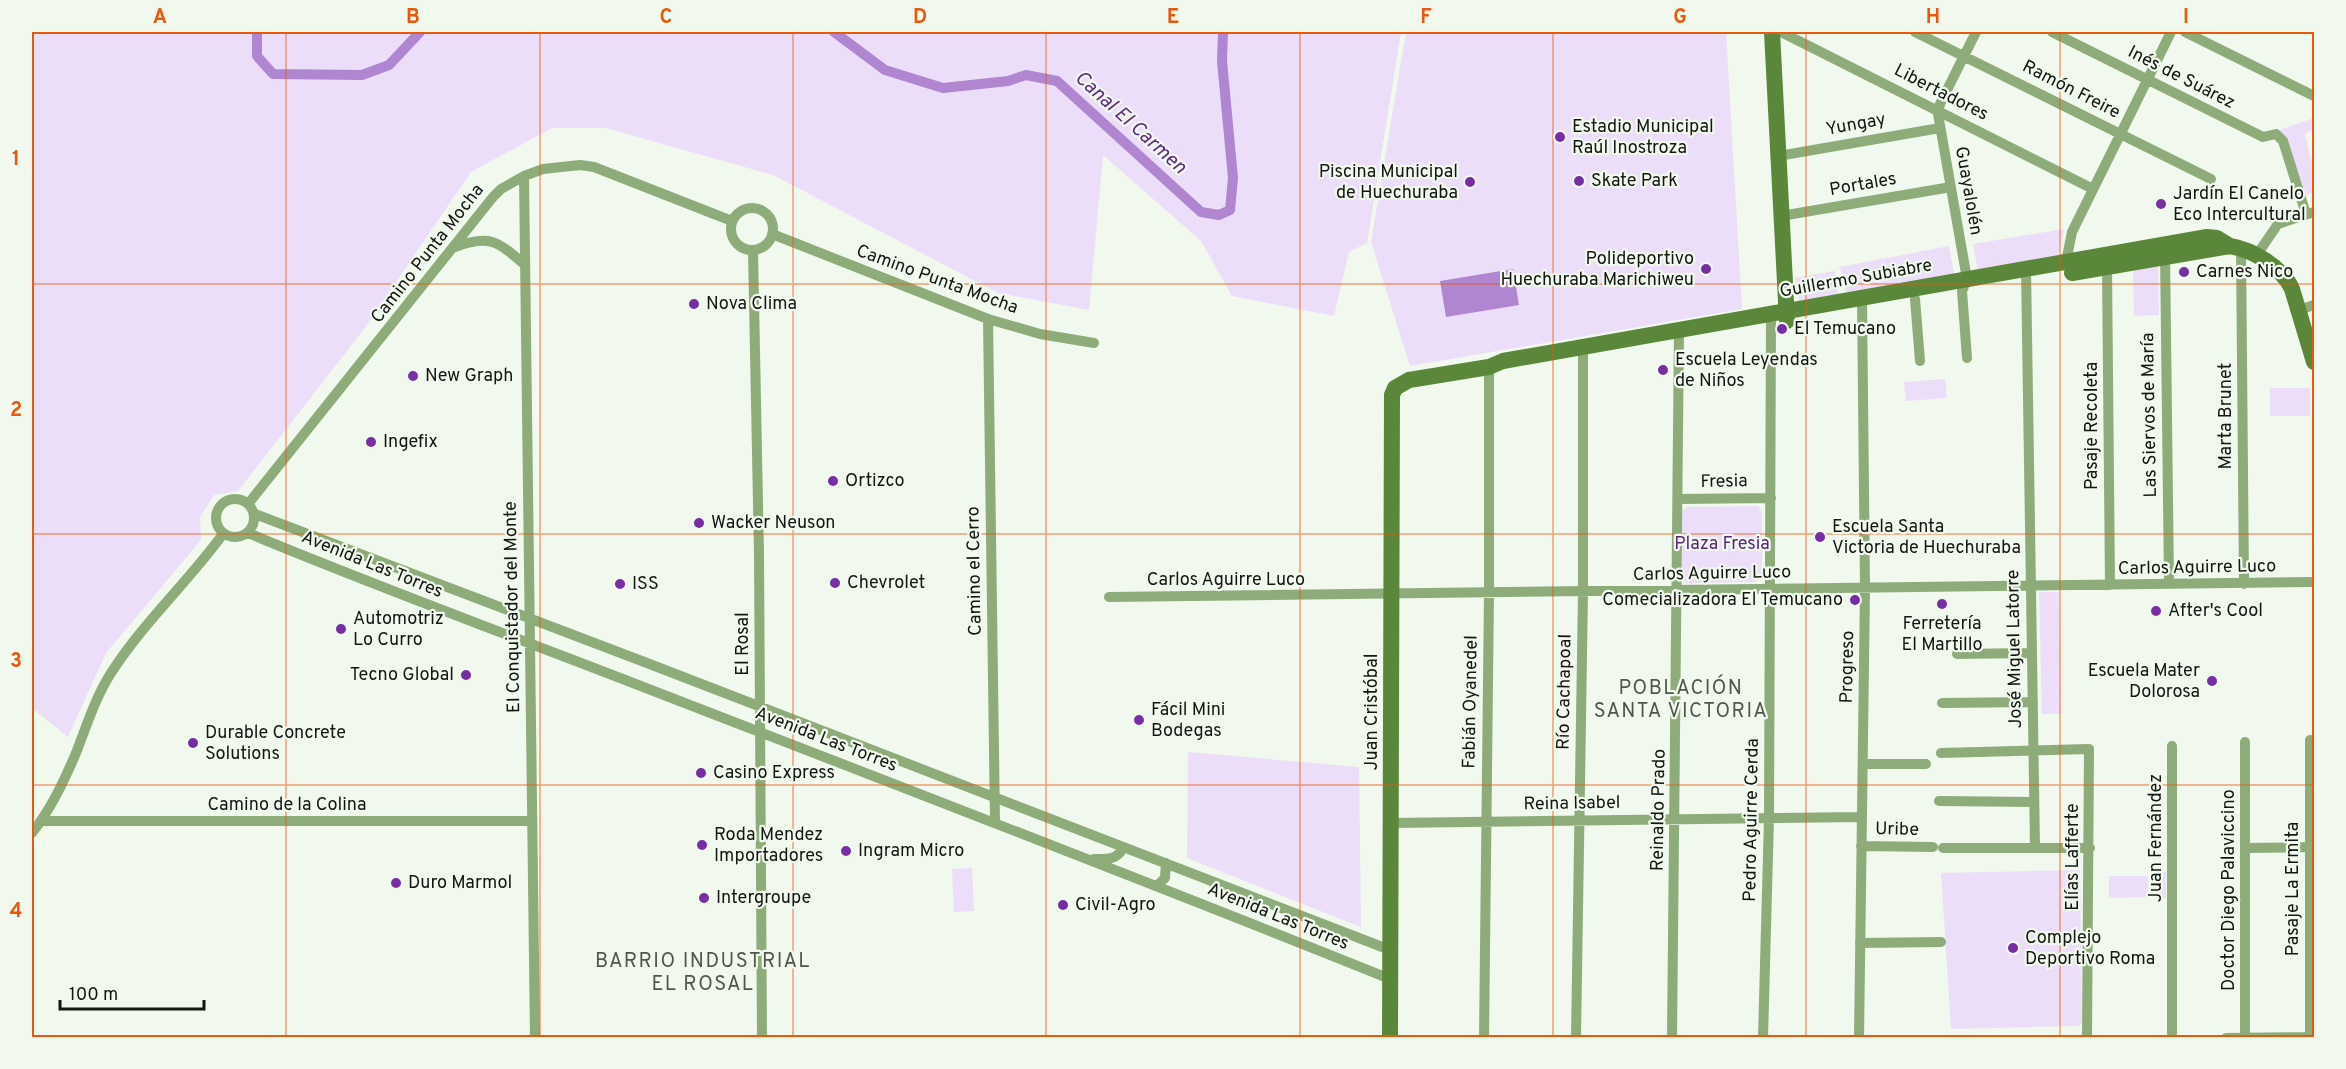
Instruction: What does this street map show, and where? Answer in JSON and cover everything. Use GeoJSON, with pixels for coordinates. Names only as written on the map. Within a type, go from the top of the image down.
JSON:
{"type":"FeatureCollection","features":[{"type":"Feature","properties":{"kind":"street"},"geometry":{"type":"LineString","coordinates":[[1777,32],[1781,216],[1778,318]]}},
{"type":"Feature","properties":{"kind":"street","name":"Libertadores"},"geometry":{"type":"LineString","coordinates":[[1777,32],[1939,110],[2093,189]]}},
{"type":"Feature","properties":{"kind":"street","name":"Ramón Freire"},"geometry":{"type":"LineString","coordinates":[[1915,32],[2211,179]]}},
{"type":"Feature","properties":{"kind":"street","name":"Guayalolén"},"geometry":{"type":"LineString","coordinates":[[1966,358],[1964,285],[1939,110],[1976,32]]}},
{"type":"Feature","properties":{"kind":"street","name":"Inés de Suárez"},"geometry":{"type":"LineString","coordinates":[[2052,32],[2263,137],[2276,134],[2283,141],[2310,213]]}},
{"type":"Feature","properties":{"kind":"street"},"geometry":{"type":"LineString","coordinates":[[2066,262],[2071,234],[2171,32]]}},
{"type":"Feature","properties":{"kind":"street"},"geometry":{"type":"LineString","coordinates":[[2185,32],[2314,96]]}},
{"type":"Feature","properties":{"kind":"street","name":"Yungay"},"geometry":{"type":"LineString","coordinates":[[1778,156],[1940,128]]}},
{"type":"Feature","properties":{"kind":"street","name":"Camino Punta Mocha"},"geometry":{"type":"LineString","coordinates":[[248,504],[501,189],[524,176],[543,169],[565,165],[594,167],[732,222]]}},
{"type":"Feature","properties":{"kind":"street","name":"El Conquistador del Monte"},"geometry":{"type":"LineString","coordinates":[[524,176],[536,1038]]}},
{"type":"Feature","properties":{"kind":"street","name":"Portales"},"geometry":{"type":"LineString","coordinates":[[1781,216],[1951,187]]}},
{"type":"Feature","properties":{"kind":"street"},"geometry":{"type":"LineString","coordinates":[[755,208],[767,214],[773,227],[772,234],[765,245],[753,250],[746,249],[735,242],[732,235],[732,222],[741,211],[755,208]]}},
{"type":"Feature","properties":{"kind":"street"},"geometry":{"type":"LineString","coordinates":[[2310,213],[2278,224],[2242,250],[2283,274],[2307,307],[2314,362]]}},
{"type":"Feature","properties":{"kind":"street","name":"Camino Punta Mocha"},"geometry":{"type":"LineString","coordinates":[[772,234],[988,319],[1040,334],[1094,343]]}},
{"type":"Feature","properties":{"kind":"street"},"geometry":{"type":"LineString","coordinates":[[454,247],[475,240],[493,242],[505,248],[524,264]]}},
{"type":"Feature","properties":{"kind":"street","name":"El Rosal"},"geometry":{"type":"LineString","coordinates":[[753,250],[762,1038]]}},
{"type":"Feature","properties":{"kind":"street","name":"Guillermo Subiabre"},"geometry":{"type":"LineString","coordinates":[[2025,275],[2066,262],[2165,251],[2242,250]]}},
{"type":"Feature","properties":{"kind":"street","name":"Marta Brunet"},"geometry":{"type":"LineString","coordinates":[[2242,250],[2244,584]]}},
{"type":"Feature","properties":{"kind":"street","name":"Guillermo Subiabre"},"geometry":{"type":"LineString","coordinates":[[1395,388],[1409,380],[1489,367],[1503,361],[1583,351],[2025,275],[2107,267],[2165,251]]}},
{"type":"Feature","properties":{"kind":"street","name":"Las Siervos de María"},"geometry":{"type":"LineString","coordinates":[[2165,251],[2169,584]]}},
{"type":"Feature","properties":{"kind":"street","name":"Pasaje Recoleta"},"geometry":{"type":"LineString","coordinates":[[2107,267],[2110,585]]}},
{"type":"Feature","properties":{"kind":"street","name":"José Miguel Latorre"},"geometry":{"type":"LineString","coordinates":[[2025,275],[2035,848]]}},
{"type":"Feature","properties":{"kind":"street","name":"Guillermo Subiabre"},"geometry":{"type":"LineString","coordinates":[[1862,303],[1915,299],[1964,285]]}},
{"type":"Feature","properties":{"kind":"street"},"geometry":{"type":"LineString","coordinates":[[1915,299],[1920,361]]}},
{"type":"Feature","properties":{"kind":"street","name":"Progreso"},"geometry":{"type":"LineString","coordinates":[[1858,1038],[1865,589],[1862,303]]}},
{"type":"Feature","properties":{"kind":"street","name":"Pedro Aguirre Cerda"},"geometry":{"type":"LineString","coordinates":[[1763,1038],[1769,818],[1771,498],[1778,318]]}},
{"type":"Feature","properties":{"kind":"street","name":"Camino el Cerro"},"geometry":{"type":"LineString","coordinates":[[988,319],[995,823]]}},
{"type":"Feature","properties":{"kind":"street","name":"Reinaldo Prado"},"geometry":{"type":"LineString","coordinates":[[1672,1038],[1676,819],[1679,335]]}},
{"type":"Feature","properties":{"kind":"street","name":"Río Cachapoal"},"geometry":{"type":"LineString","coordinates":[[1576,1038],[1583,592],[1583,351]]}},
{"type":"Feature","properties":{"kind":"street","name":"Fabián Oyanedel"},"geometry":{"type":"LineString","coordinates":[[1484,1038],[1489,367]]}},
{"type":"Feature","properties":{"kind":"street","name":"Juan Cristóbal"},"geometry":{"type":"LineString","coordinates":[[1390,1038],[1392,394],[1395,388]]}},
{"type":"Feature","properties":{"kind":"street","name":"Fresia"},"geometry":{"type":"LineString","coordinates":[[1678,499],[1771,498]]}},
{"type":"Feature","properties":{"kind":"street"},"geometry":{"type":"LineString","coordinates":[[232,499],[248,504],[255,514],[254,525],[248,533],[233,538],[223,534],[216,519],[219,508],[232,499]]}},
{"type":"Feature","properties":{"kind":"street","name":"Avenida Las Torres"},"geometry":{"type":"LineString","coordinates":[[255,514],[760,706],[1390,950]]}},
{"type":"Feature","properties":{"kind":"street","name":"Avenida Las Torres"},"geometry":{"type":"LineString","coordinates":[[248,533],[365,582],[530,643],[995,823],[1390,979]]}},
{"type":"Feature","properties":{"kind":"street"},"geometry":{"type":"LineString","coordinates":[[32,833],[60,789],[96,699],[111,672],[131,645],[201,564],[223,534]]}},
{"type":"Feature","properties":{"kind":"street","name":"Carlos Aguirre Luco"},"geometry":{"type":"LineString","coordinates":[[1109,597],[2314,582]]}},
{"type":"Feature","properties":{"kind":"street"},"geometry":{"type":"LineString","coordinates":[[1957,654],[2032,653]]}},
{"type":"Feature","properties":{"kind":"street"},"geometry":{"type":"LineString","coordinates":[[1942,703],[2033,702]]}},
{"type":"Feature","properties":{"kind":"street","name":"Pasaje La Ermita"},"geometry":{"type":"LineString","coordinates":[[2310,740],[2312,1037]]}},
{"type":"Feature","properties":{"kind":"street","name":"Doctor Diego Palaviccino"},"geometry":{"type":"LineString","coordinates":[[2245,742],[2245,1037]]}},
{"type":"Feature","properties":{"kind":"street","name":"Juan Fernández"},"geometry":{"type":"LineString","coordinates":[[2172,746],[2172,1038]]}},
{"type":"Feature","properties":{"kind":"street","name":"Elías Lafferte"},"geometry":{"type":"LineString","coordinates":[[2033,751],[2089,748],[2087,1038]]}},
{"type":"Feature","properties":{"kind":"street"},"geometry":{"type":"LineString","coordinates":[[1941,753],[2033,751]]}},
{"type":"Feature","properties":{"kind":"street"},"geometry":{"type":"LineString","coordinates":[[1863,764],[1926,764]]}},
{"type":"Feature","properties":{"kind":"street"},"geometry":{"type":"LineString","coordinates":[[1939,801],[2034,802]]}},
{"type":"Feature","properties":{"kind":"street","name":"Reina Isabel"},"geometry":{"type":"LineString","coordinates":[[1391,823],[1862,817]]}},
{"type":"Feature","properties":{"kind":"street","name":"Camino de la Colina"},"geometry":{"type":"LineString","coordinates":[[41,821],[532,821]]}},
{"type":"Feature","properties":{"kind":"street","name":"Uribe"},"geometry":{"type":"LineString","coordinates":[[1861,846],[2090,848]]}},
{"type":"Feature","properties":{"kind":"street"},"geometry":{"type":"LineString","coordinates":[[2245,848],[2312,847]]}},
{"type":"Feature","properties":{"kind":"street"},"geometry":{"type":"LineString","coordinates":[[1087,859],[1113,858],[1119,855],[1123,848]]}},
{"type":"Feature","properties":{"kind":"street"},"geometry":{"type":"LineString","coordinates":[[1157,886],[1165,878],[1166,863]]}},
{"type":"Feature","properties":{"kind":"street"},"geometry":{"type":"LineString","coordinates":[[1860,943],[1941,942]]}},
{"type":"Feature","properties":{"kind":"street"},"geometry":{"type":"LineString","coordinates":[[2226,1038],[2312,1037]]}},
{"type":"Feature","properties":{"kind":"green space"},"geometry":{"type":"Polygon","coordinates":[[[32,32],[1401,32],[1367,243],[1349,252],[1334,316],[1232,296],[1201,241],[1103,155],[1089,310],[998,293],[773,175],[606,128],[552,128],[471,172],[364,329],[238,491],[214,495],[200,517],[201,540],[106,653],[68,737],[32,708],[32,32]]]}},
{"type":"Feature","properties":{"kind":"green space","name":"Estadio Municipal Raúl Inostroza"},"geometry":{"type":"Polygon","coordinates":[[[1406,32],[1726,32],[1742,309],[1410,366],[1371,242],[1406,32]]]}},
{"type":"Feature","properties":{"kind":"green space"},"geometry":{"type":"Polygon","coordinates":[[[2314,118],[2314,129],[2305,134],[2314,173],[2314,193],[2303,196],[2276,131],[2314,118]]]}},
{"type":"Feature","properties":{"kind":"green space"},"geometry":{"type":"Polygon","coordinates":[[[2064,229],[2057,259],[1978,272],[1973,244],[2064,229]]]}},
{"type":"Feature","properties":{"kind":"green space"},"geometry":{"type":"Polygon","coordinates":[[[1949,246],[1954,274],[1846,295],[1840,267],[1949,246]]]}},
{"type":"Feature","properties":{"kind":"green space"},"geometry":{"type":"Polygon","coordinates":[[[2158,265],[2159,315],[2134,316],[2133,266],[2158,265]]]}},
{"type":"Feature","properties":{"kind":"green space"},"geometry":{"type":"Polygon","coordinates":[[[1835,271],[1838,294],[1799,301],[1795,278],[1835,271]]]}},
{"type":"Feature","properties":{"kind":"green space"},"geometry":{"type":"Polygon","coordinates":[[[1945,379],[1947,398],[1906,401],[1904,382],[1945,379]]]}},
{"type":"Feature","properties":{"kind":"green space"},"geometry":{"type":"Polygon","coordinates":[[[2270,388],[2310,388],[2310,416],[2270,416],[2270,388]]]}},
{"type":"Feature","properties":{"kind":"green space","name":"Plaza Fresia"},"geometry":{"type":"Polygon","coordinates":[[[1758,506],[1762,512],[1762,578],[1755,582],[1686,583],[1682,577],[1681,512],[1687,507],[1758,506]]]}},
{"type":"Feature","properties":{"kind":"green space"},"geometry":{"type":"Polygon","coordinates":[[[2039,592],[2059,592],[2061,714],[2042,714],[2039,592]]]}},
{"type":"Feature","properties":{"kind":"green space"},"geometry":{"type":"Polygon","coordinates":[[[1188,752],[1359,767],[1361,927],[1187,858],[1188,752]]]}},
{"type":"Feature","properties":{"kind":"green space"},"geometry":{"type":"Polygon","coordinates":[[[972,868],[974,911],[954,912],[952,869],[972,868]]]}},
{"type":"Feature","properties":{"kind":"green space","name":"Complejo Deportivo Roma"},"geometry":{"type":"Polygon","coordinates":[[[2080,870],[2082,1023],[2079,1026],[1951,1029],[1941,873],[2080,870]]]}},
{"type":"Feature","properties":{"kind":"green space"},"geometry":{"type":"Polygon","coordinates":[[[2166,872],[2166,898],[2152,898],[2152,873],[2166,872]]]}},
{"type":"Feature","properties":{"kind":"green space"},"geometry":{"type":"Polygon","coordinates":[[[2109,876],[2148,876],[2148,897],[2109,898],[2109,876]]]}},
{"type":"Feature","properties":{"kind":"shaded area"},"geometry":{"type":"Polygon","coordinates":[[[1513,269],[1519,305],[1446,317],[1440,281],[1513,269]]]}},
{"type":"Feature","properties":{"kind":"waterway","name":"Canal El Carmen"},"geometry":{"type":"LineString","coordinates":[[257,32],[257,56],[273,74],[362,75],[389,65],[420,32]]}},
{"type":"Feature","properties":{"kind":"waterway","name":"Canal El Carmen"},"geometry":{"type":"LineString","coordinates":[[834,32],[885,70],[943,88],[1008,81],[1026,75],[1057,81],[1201,212],[1219,215],[1230,210],[1233,178],[1222,61],[1223,32]]}},
{"type":"Feature","properties":{"kind":"place","name":"Estadio Municipal Raúl Inostroza"},"geometry":{"type":"Point","coordinates":[1560,137]}},
{"type":"Feature","properties":{"kind":"place","name":"Skate Park"},"geometry":{"type":"Point","coordinates":[1579,181]}},
{"type":"Feature","properties":{"kind":"place","name":"Piscina Municipal de Huechuraba"},"geometry":{"type":"Point","coordinates":[1470,182]}},
{"type":"Feature","properties":{"kind":"place","name":"Jardín El Canelo Eco Intercultural"},"geometry":{"type":"Point","coordinates":[2161,204]}},
{"type":"Feature","properties":{"kind":"place","name":"Polideportivo Huechuraba Marichiweu"},"geometry":{"type":"Point","coordinates":[1706,269]}},
{"type":"Feature","properties":{"kind":"place","name":"Carnes Nico"},"geometry":{"type":"Point","coordinates":[2184,272]}},
{"type":"Feature","properties":{"kind":"place","name":"Nova Clima"},"geometry":{"type":"Point","coordinates":[694,304]}},
{"type":"Feature","properties":{"kind":"place","name":"El Temucano"},"geometry":{"type":"Point","coordinates":[1782,329]}},
{"type":"Feature","properties":{"kind":"place","name":"Escuela Leyendas de Niños"},"geometry":{"type":"Point","coordinates":[1663,370]}},
{"type":"Feature","properties":{"kind":"place","name":"New Graph"},"geometry":{"type":"Point","coordinates":[413,376]}},
{"type":"Feature","properties":{"kind":"place","name":"Ingefix"},"geometry":{"type":"Point","coordinates":[371,442]}},
{"type":"Feature","properties":{"kind":"place","name":"Ortizco"},"geometry":{"type":"Point","coordinates":[833,481]}},
{"type":"Feature","properties":{"kind":"place","name":"Wacker Neuson"},"geometry":{"type":"Point","coordinates":[699,523]}},
{"type":"Feature","properties":{"kind":"place","name":"Escuela Santa Victoria de Huechuraba"},"geometry":{"type":"Point","coordinates":[1820,537]}},
{"type":"Feature","properties":{"kind":"place","name":"Chevrolet"},"geometry":{"type":"Point","coordinates":[835,583]}},
{"type":"Feature","properties":{"kind":"place","name":"ISS"},"geometry":{"type":"Point","coordinates":[620,584]}},
{"type":"Feature","properties":{"kind":"place","name":"Comecializadora El Temucano"},"geometry":{"type":"Point","coordinates":[1855,600]}},
{"type":"Feature","properties":{"kind":"place","name":"Ferretería El Martillo"},"geometry":{"type":"Point","coordinates":[1942,604]}},
{"type":"Feature","properties":{"kind":"place","name":"After's Cool"},"geometry":{"type":"Point","coordinates":[2156,611]}},
{"type":"Feature","properties":{"kind":"place","name":"Automotriz Lo Curro"},"geometry":{"type":"Point","coordinates":[341,629]}},
{"type":"Feature","properties":{"kind":"place","name":"Tecno Global"},"geometry":{"type":"Point","coordinates":[466,675]}},
{"type":"Feature","properties":{"kind":"place","name":"Escuela Mater Dolorosa"},"geometry":{"type":"Point","coordinates":[2212,681]}},
{"type":"Feature","properties":{"kind":"place","name":"Fácil Mini Bodegas"},"geometry":{"type":"Point","coordinates":[1139,720]}},
{"type":"Feature","properties":{"kind":"place","name":"Durable Concrete Solutions"},"geometry":{"type":"Point","coordinates":[193,743]}},
{"type":"Feature","properties":{"kind":"place","name":"Casino Express"},"geometry":{"type":"Point","coordinates":[701,773]}},
{"type":"Feature","properties":{"kind":"place","name":"Roda Mendez Importadores"},"geometry":{"type":"Point","coordinates":[702,845]}},
{"type":"Feature","properties":{"kind":"place","name":"Ingram Micro"},"geometry":{"type":"Point","coordinates":[846,851]}},
{"type":"Feature","properties":{"kind":"place","name":"Duro Marmol"},"geometry":{"type":"Point","coordinates":[396,883]}},
{"type":"Feature","properties":{"kind":"place","name":"Intergroupe"},"geometry":{"type":"Point","coordinates":[704,898]}},
{"type":"Feature","properties":{"kind":"place","name":"Civil-Agro"},"geometry":{"type":"Point","coordinates":[1063,905]}},
{"type":"Feature","properties":{"kind":"place","name":"Complejo Deportivo Roma"},"geometry":{"type":"Point","coordinates":[2013,948]}},
{"type":"Feature","properties":{"kind":"district","name":"POBLACIÓN SANTA VICTORIA"},"geometry":{"type":"Point","coordinates":[1681,700]}},
{"type":"Feature","properties":{"kind":"district","name":"BARRIO INDUSTRIAL EL ROSAL"},"geometry":{"type":"Point","coordinates":[703,974]}}]}
